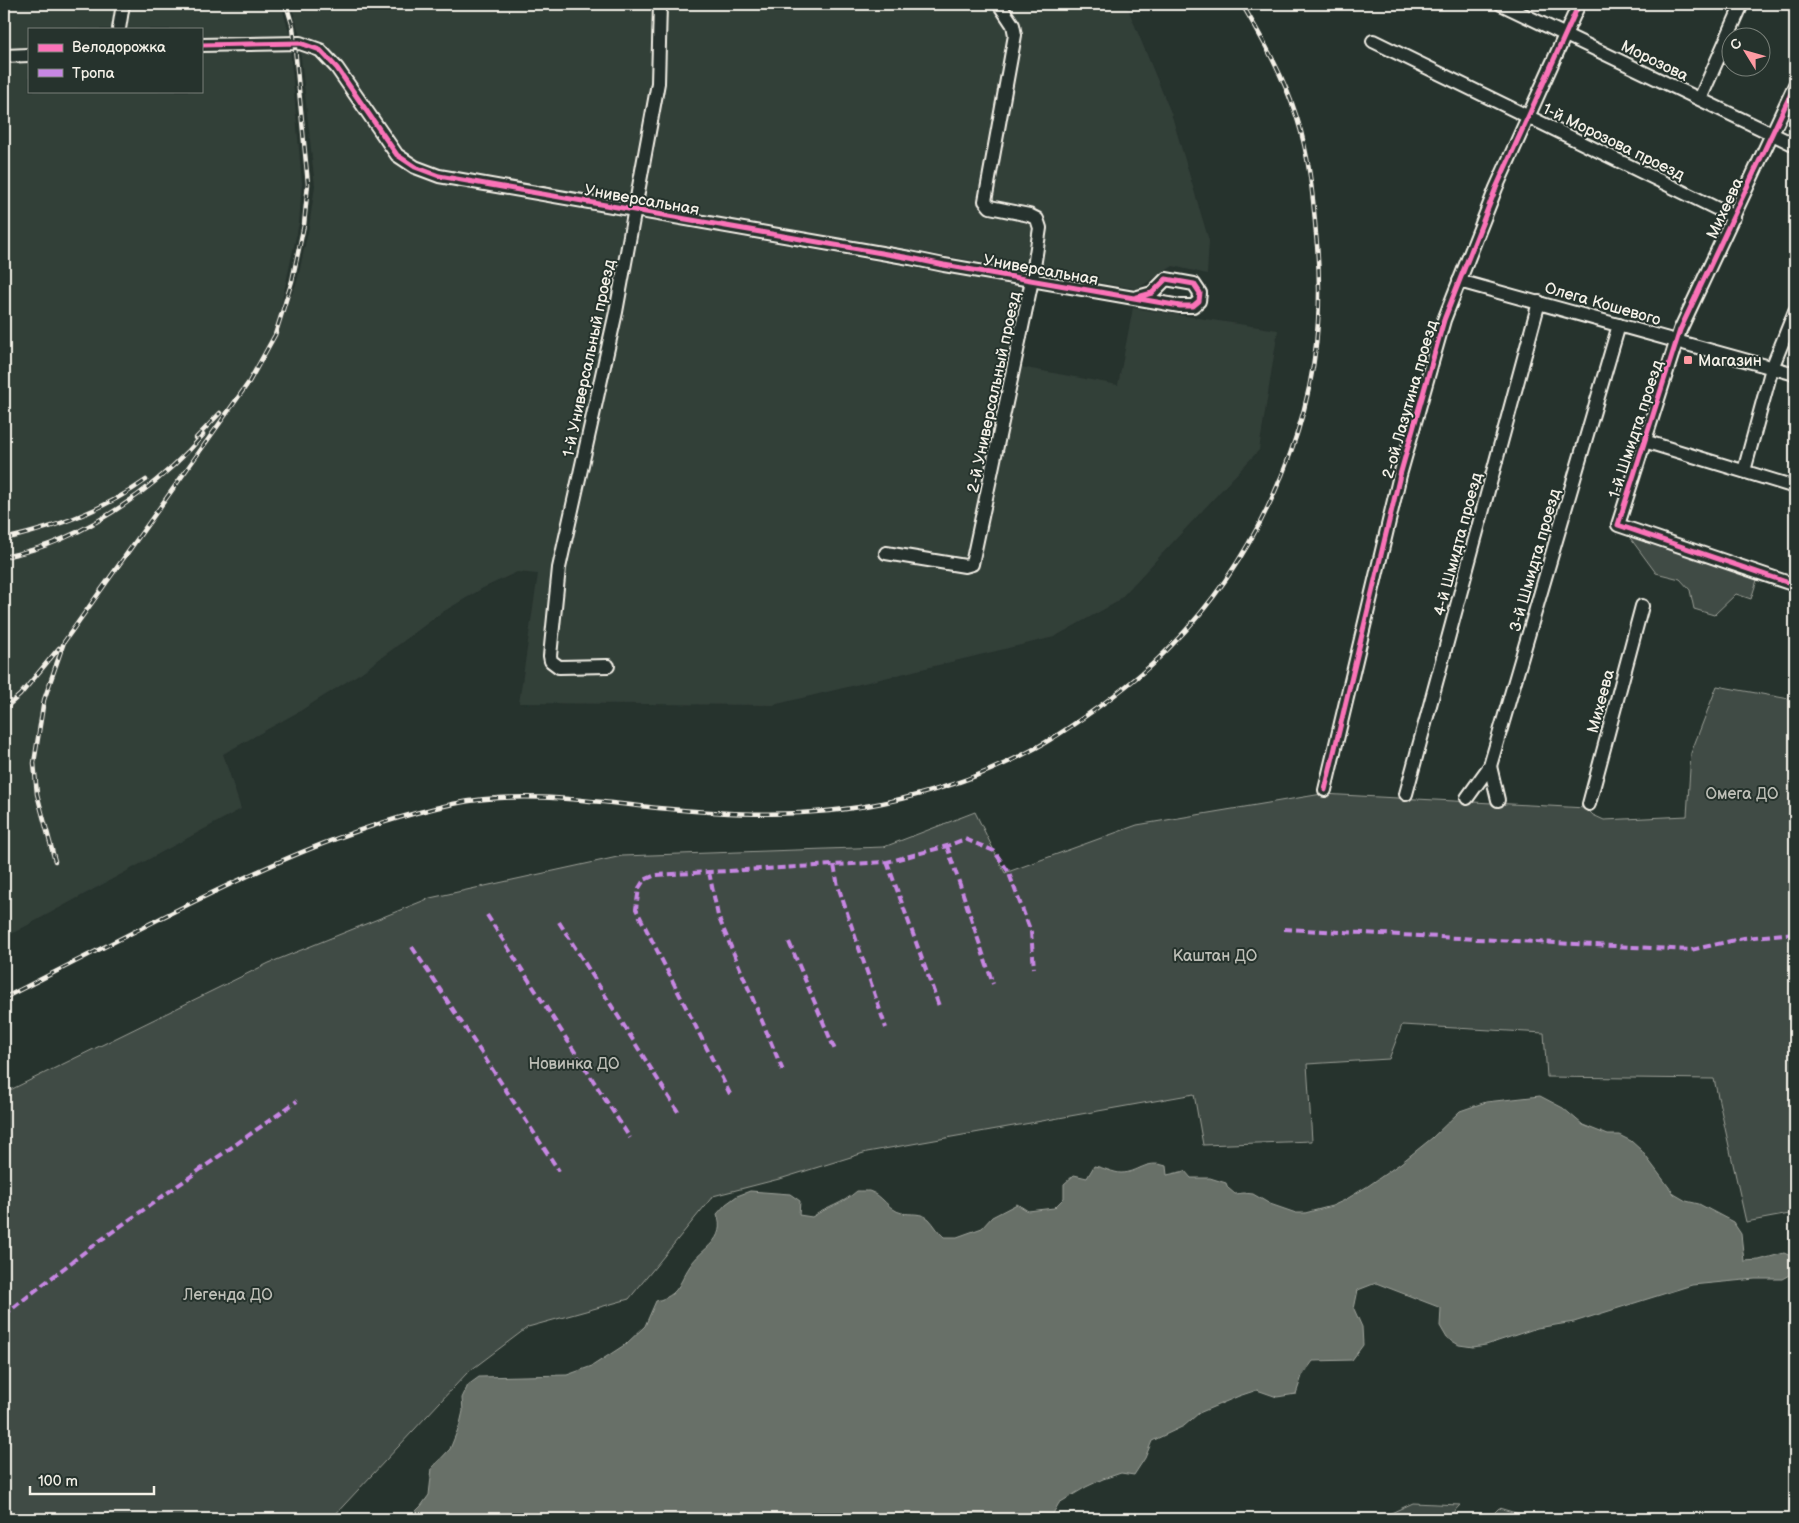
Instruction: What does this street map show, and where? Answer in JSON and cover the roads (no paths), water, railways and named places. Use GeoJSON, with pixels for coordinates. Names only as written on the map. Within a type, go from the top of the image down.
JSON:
{"type":"FeatureCollection","features":[{"type":"Feature","properties":{"kind":"street"},"geometry":{"type":"LineString","coordinates":[[119,28],[123,4]]}},
{"type":"Feature","properties":{"kind":"street","name":"1-й Универсальный проезд"},"geometry":{"type":"LineString","coordinates":[[608,666],[559,666],[551,661],[550,656],[559,568],[616,312],[658,83],[660,4]]}},
{"type":"Feature","properties":{"kind":"street","name":"2-й Универсальный проезд"},"geometry":{"type":"LineString","coordinates":[[886,553],[965,566],[972,564],[1032,280],[1040,228],[1037,219],[1029,215],[990,207],[986,201],[1015,35],[1013,25],[999,4]]}},
{"type":"Feature","properties":{"kind":"street","name":"Морозова"},"geometry":{"type":"LineString","coordinates":[[1501,4],[1795,145]]}},
{"type":"Feature","properties":{"kind":"street","name":"2-ой Лазутина проезд"},"geometry":{"type":"LineString","coordinates":[[1325,790],[1400,475],[1444,320],[1496,188],[1579,4]]}},
{"type":"Feature","properties":{"kind":"street"},"geometry":{"type":"LineString","coordinates":[[1700,99],[1742,4]]}},
{"type":"Feature","properties":{"kind":"street","name":"1-й Морозова проезд"},"geometry":{"type":"LineString","coordinates":[[1373,41],[1734,217]]}},
{"type":"Feature","properties":{"kind":"street","name":"Универсальная"},"geometry":{"type":"LineString","coordinates":[[202,45],[295,43],[310,45],[320,50],[329,58],[392,149],[402,159],[415,167],[439,176],[1134,298]]}},
{"type":"Feature","properties":{"kind":"street"},"geometry":{"type":"LineString","coordinates":[[4,56],[28,55]]}},
{"type":"Feature","properties":{"kind":"street","name":"Михеева"},"geometry":{"type":"LineString","coordinates":[[1676,341],[1795,86]]}},
{"type":"Feature","properties":{"kind":"street","name":"Олега Кошевого"},"geometry":{"type":"LineString","coordinates":[[1459,281],[1795,374]]}},
{"type":"Feature","properties":{"kind":"street","name":"4-й Шмидта проезд"},"geometry":{"type":"LineString","coordinates":[[1406,794],[1539,302]]}},
{"type":"Feature","properties":{"kind":"street"},"geometry":{"type":"LineString","coordinates":[[1744,471],[1772,368],[1795,311]]}},
{"type":"Feature","properties":{"kind":"street","name":"3-й Шмидта проезд"},"geometry":{"type":"LineString","coordinates":[[1467,798],[1490,766],[1619,325]]}},
{"type":"Feature","properties":{"kind":"street","name":"1-й Шмидта проезд"},"geometry":{"type":"LineString","coordinates":[[1676,341],[1618,525],[1795,585]]}},
{"type":"Feature","properties":{"kind":"street"},"geometry":{"type":"LineString","coordinates":[[1644,441],[1795,487]]}},
{"type":"Feature","properties":{"kind":"street","name":"Михеева"},"geometry":{"type":"LineString","coordinates":[[1589,804],[1642,606]]}},
{"type":"Feature","properties":{"kind":"street"},"geometry":{"type":"LineString","coordinates":[[1490,766],[1498,800]]}},
{"type":"Feature","properties":{"kind":"railway"},"geometry":{"type":"LineString","coordinates":[[55,861],[37,794],[34,763],[44,700],[64,642],[249,382],[275,335],[292,281],[304,225],[308,184],[293,27],[286,4]]}},
{"type":"Feature","properties":{"kind":"railway"},"geometry":{"type":"LineString","coordinates":[[4,998],[232,883],[339,838],[414,814],[478,800],[529,797],[686,810],[770,814],[827,811],[882,803],[958,782],[1013,760],[1059,735],[1130,683],[1163,654],[1201,613],[1228,577],[1252,538],[1273,497],[1290,454],[1304,410],[1313,366],[1318,322],[1319,278],[1310,175],[1301,132],[1286,88],[1242,4]]}},
{"type":"Feature","properties":{"kind":"railway"},"geometry":{"type":"LineString","coordinates":[[196,438],[220,413]]}},
{"type":"Feature","properties":{"kind":"railway"},"geometry":{"type":"LineString","coordinates":[[4,557],[55,542],[120,508],[156,481],[189,451],[203,435]]}},
{"type":"Feature","properties":{"kind":"railway"},"geometry":{"type":"LineString","coordinates":[[4,539],[78,517],[130,491],[146,480]]}},
{"type":"Feature","properties":{"kind":"railway"},"geometry":{"type":"LineString","coordinates":[[4,709],[20,695],[59,648]]}},
{"type":"Feature","properties":{"kind":"place","name":"Магазин"},"geometry":{"type":"Point","coordinates":[1688,360]}},
{"type":"Feature","properties":{"kind":"park label","name":"Омега ДО"},"geometry":{"type":"Point","coordinates":[1742,793]}},
{"type":"Feature","properties":{"kind":"park label","name":"Каштан ДО"},"geometry":{"type":"Point","coordinates":[1215,955]}},
{"type":"Feature","properties":{"kind":"park label","name":"Новинка ДО"},"geometry":{"type":"Point","coordinates":[574,1063]}},
{"type":"Feature","properties":{"kind":"park label","name":"Легенда ДО"},"geometry":{"type":"Point","coordinates":[228,1294]}}]}
